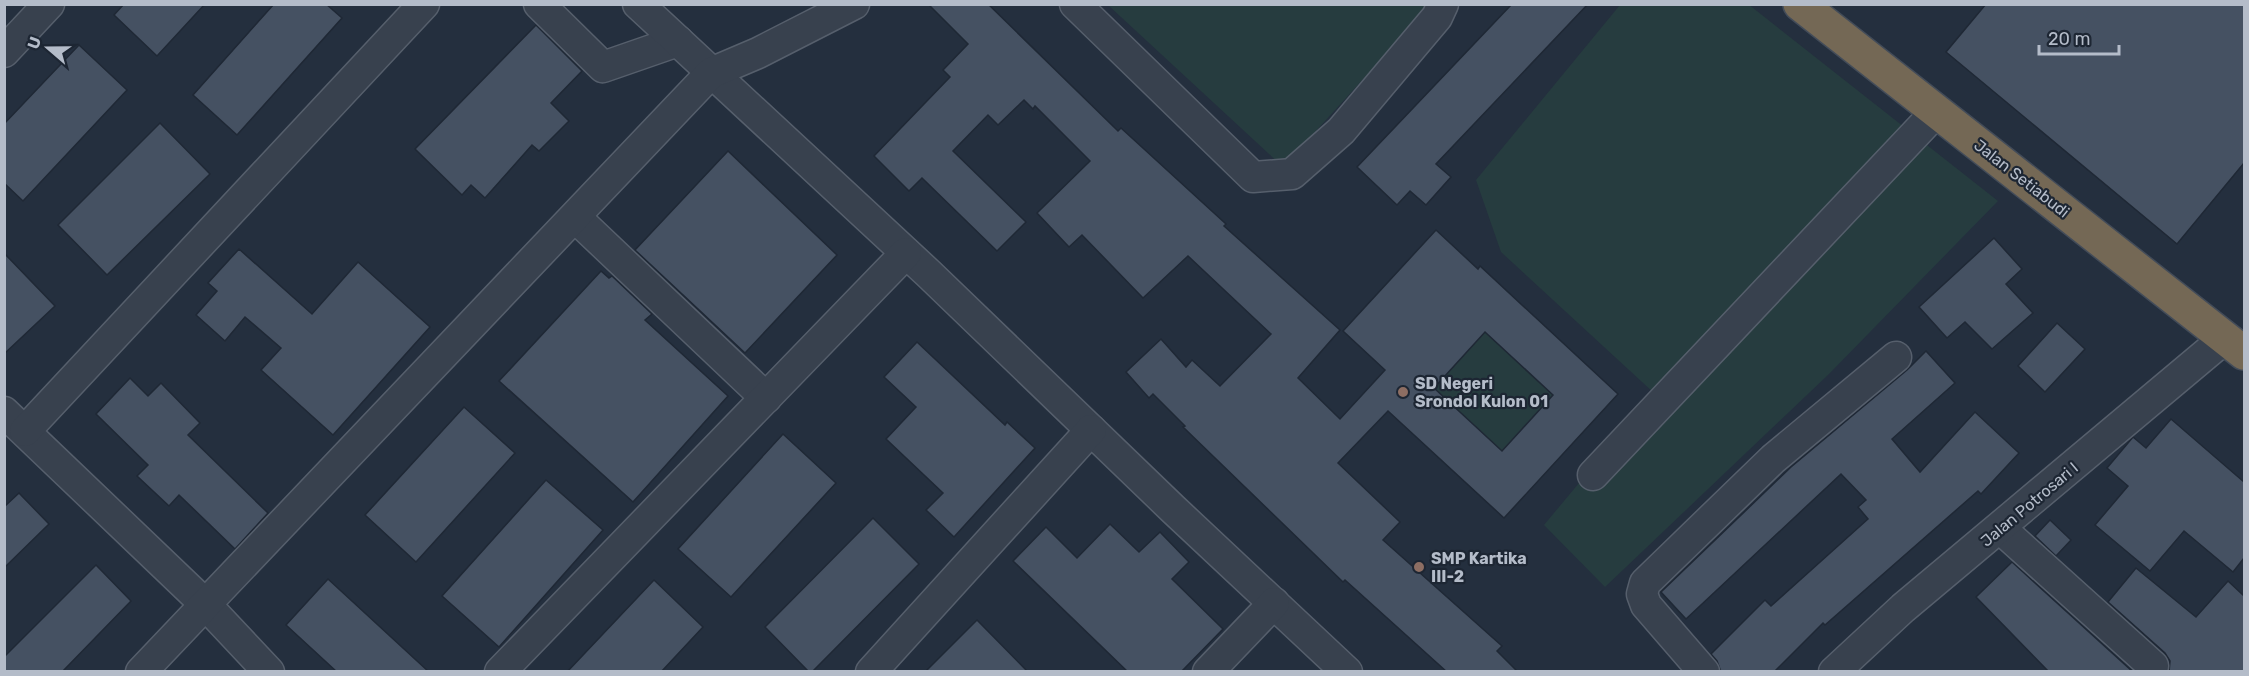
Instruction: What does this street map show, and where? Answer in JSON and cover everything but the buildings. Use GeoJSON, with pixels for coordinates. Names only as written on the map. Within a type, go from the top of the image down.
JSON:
{"type":"FeatureCollection","features":[{"type":"Feature","properties":{"kind":"highway","name":"Jalan Setiabudi"},"geometry":{"type":"LineString","coordinates":[[1800,4],[2235,345]]}},
{"type":"Feature","properties":{"kind":"street"},"geometry":{"type":"LineString","coordinates":[[4,52],[49,4]]}},
{"type":"Feature","properties":{"kind":"street"},"geometry":{"type":"LineString","coordinates":[[269,672],[206,605],[13,426],[424,4]]}},
{"type":"Feature","properties":{"kind":"street"},"geometry":{"type":"LineString","coordinates":[[539,4],[603,67],[678,42]]}},
{"type":"Feature","properties":{"kind":"street"},"geometry":{"type":"LineString","coordinates":[[638,4],[906,253],[1347,672]]}},
{"type":"Feature","properties":{"kind":"street"},"geometry":{"type":"LineString","coordinates":[[141,672],[711,73],[758,53],[854,4]]}},
{"type":"Feature","properties":{"kind":"street"},"geometry":{"type":"LineString","coordinates":[[1075,4],[1253,177],[1292,174],[1341,131],[1437,17],[1443,4]]}},
{"type":"Feature","properties":{"kind":"street"},"geometry":{"type":"LineString","coordinates":[[1593,474],[1937,111]]}},
{"type":"Feature","properties":{"kind":"street"},"geometry":{"type":"LineString","coordinates":[[574,217],[766,398]]}},
{"type":"Feature","properties":{"kind":"street"},"geometry":{"type":"LineString","coordinates":[[500,672],[906,253]]}},
{"type":"Feature","properties":{"kind":"street","name":"Jalan Potrosari I"},"geometry":{"type":"LineString","coordinates":[[1834,672],[1903,608],[2000,528],[2235,345]]}},
{"type":"Feature","properties":{"kind":"street"},"geometry":{"type":"LineString","coordinates":[[1704,672],[1646,605],[1642,594],[1645,583],[1773,459],[1896,357]]}},
{"type":"Feature","properties":{"kind":"street"},"geometry":{"type":"LineString","coordinates":[[872,672],[1091,430]]}},
{"type":"Feature","properties":{"kind":"street"},"geometry":{"type":"LineString","coordinates":[[2000,528],[2153,666]]}},
{"type":"Feature","properties":{"kind":"street"},"geometry":{"type":"LineString","coordinates":[[1208,672],[1274,603]]}},
{"type":"Feature","properties":{"kind":"green space"},"geometry":{"type":"Polygon","coordinates":[[[1428,4],[1430,6],[1283,167],[1108,5],[1428,4]]]}},
{"type":"Feature","properties":{"kind":"green space"},"geometry":{"type":"Polygon","coordinates":[[[1748,4],[1998,201],[1829,374],[1605,587],[1544,525],[1654,393],[1501,252],[1476,180],[1620,5],[1748,4]]]}},
{"type":"Feature","properties":{"kind":"green space"},"geometry":{"type":"Polygon","coordinates":[[[1485,332],[1553,395],[1502,451],[1434,388],[1485,332]]]}},
{"type":"Feature","properties":{"kind":"place","name":"SD Negeri Srondol Kulon 01"},"geometry":{"type":"Point","coordinates":[1403,392]}},
{"type":"Feature","properties":{"kind":"place","name":"SMP Kartika III-2"},"geometry":{"type":"Point","coordinates":[1419,567]}}]}
